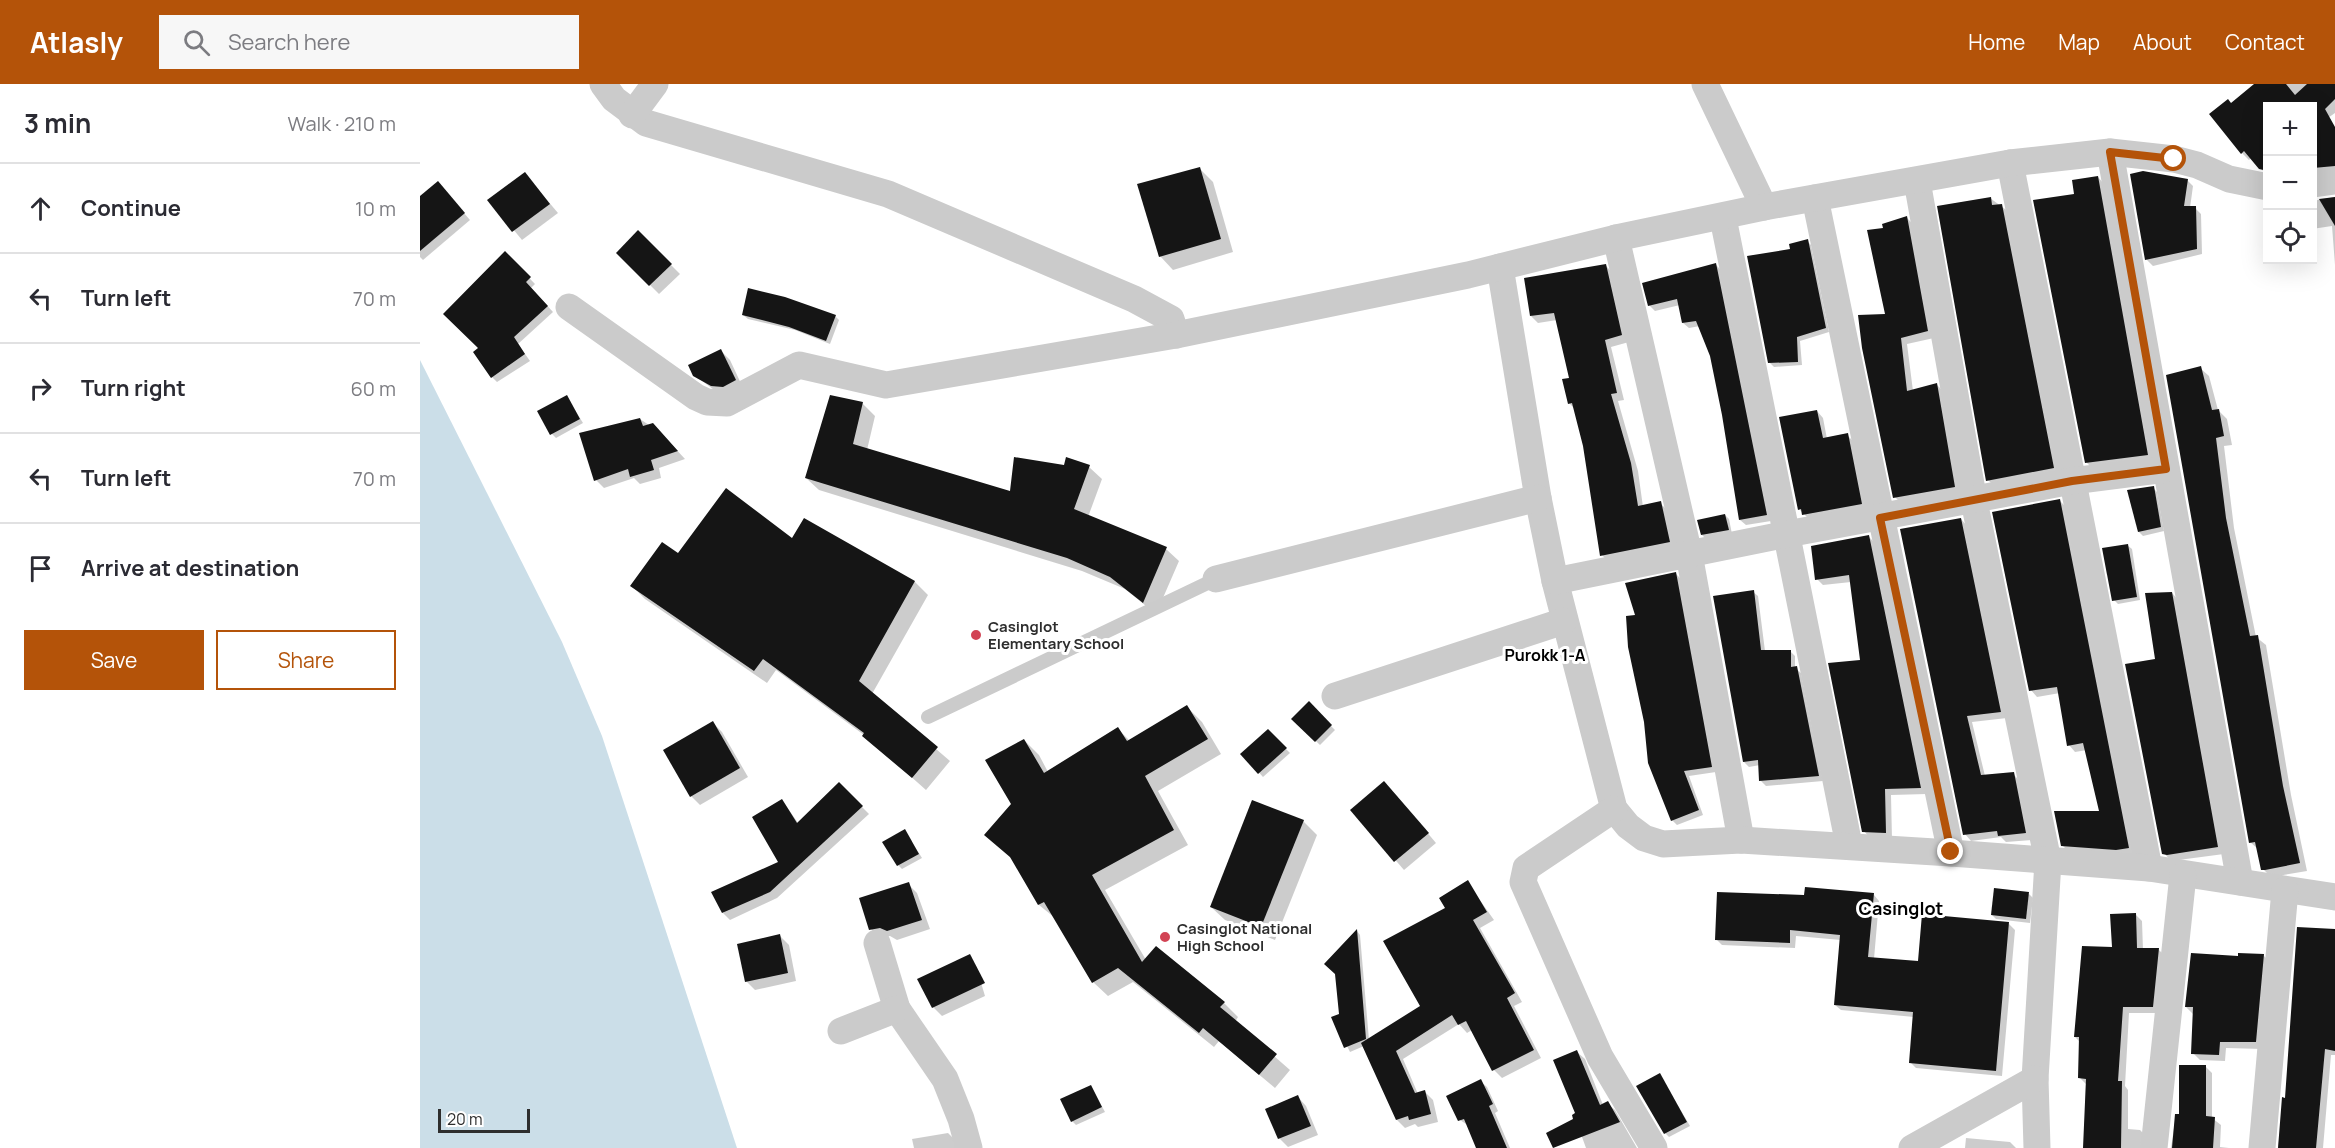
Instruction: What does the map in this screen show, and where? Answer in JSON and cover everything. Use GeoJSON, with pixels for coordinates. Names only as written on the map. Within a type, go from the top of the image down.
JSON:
{"type":"FeatureCollection","features":[{"type":"Feature","properties":{"kind":"street"},"geometry":{"type":"LineString","coordinates":[[603,84],[614,99],[632,115],[646,123],[888,194],[1134,299],[1171,319],[1176,335]]}},
{"type":"Feature","properties":{"kind":"street"},"geometry":{"type":"LineString","coordinates":[[632,115],[656,84]]}},
{"type":"Feature","properties":{"kind":"street"},"geometry":{"type":"LineString","coordinates":[[1705,84],[1764,207]]}},
{"type":"Feature","properties":{"kind":"street"},"geometry":{"type":"LineString","coordinates":[[568,307],[696,397],[719,404],[727,403],[800,365],[886,385],[1176,335],[1500,267],[1616,238],[1723,218],[1764,207],[1917,182],[2010,163],[2110,152],[2174,159],[2197,165],[2229,179],[2263,186]]}},
{"type":"Feature","properties":{"kind":"street"},"geometry":{"type":"LineString","coordinates":[[2110,152],[2240,882]]}},
{"type":"Feature","properties":{"kind":"street"},"geometry":{"type":"LineString","coordinates":[[2010,163],[2149,868]]}},
{"type":"Feature","properties":{"kind":"street"},"geometry":{"type":"LineString","coordinates":[[2317,183],[2335,181]]}},
{"type":"Feature","properties":{"kind":"street"},"geometry":{"type":"LineString","coordinates":[[1917,182],[1974,501],[2048,861],[2035,1079],[2037,1148]]}},
{"type":"Feature","properties":{"kind":"street"},"geometry":{"type":"LineString","coordinates":[[1815,198],[1951,852]]}},
{"type":"Feature","properties":{"kind":"street"},"geometry":{"type":"LineString","coordinates":[[1723,218],[1849,845]]}},
{"type":"Feature","properties":{"kind":"street"},"geometry":{"type":"LineString","coordinates":[[1616,238],[1689,554],[1741,840]]}},
{"type":"Feature","properties":{"kind":"street"},"geometry":{"type":"LineString","coordinates":[[1500,267],[1538,498],[1564,621],[1614,809],[1628,826],[1644,838],[1663,844],[1741,840],[1951,852],[2149,868],[2335,897]]}},
{"type":"Feature","properties":{"kind":"street"},"geometry":{"type":"LineString","coordinates":[[1555,581],[1787,534],[2072,481],[2166,469]]}},
{"type":"Feature","properties":{"kind":"street"},"geometry":{"type":"LineString","coordinates":[[1216,579],[1538,498]]}},
{"type":"Feature","properties":{"kind":"street"},"geometry":{"type":"LineString","coordinates":[[1335,696],[1564,621]]}},
{"type":"Feature","properties":{"kind":"street"},"geometry":{"type":"LineString","coordinates":[[1614,809],[1526,868],[1523,882],[1600,1057],[1654,1148]]}},
{"type":"Feature","properties":{"kind":"street"},"geometry":{"type":"LineString","coordinates":[[2154,1148],[2183,875]]}},
{"type":"Feature","properties":{"kind":"street"},"geometry":{"type":"LineString","coordinates":[[2262,1148],[2285,890]]}},
{"type":"Feature","properties":{"kind":"street"},"geometry":{"type":"LineString","coordinates":[[878,943],[897,1009],[945,1079],[961,1119],[969,1148]]}},
{"type":"Feature","properties":{"kind":"street"},"geometry":{"type":"LineString","coordinates":[[840,1031],[897,1009]]}},
{"type":"Feature","properties":{"kind":"street"},"geometry":{"type":"LineString","coordinates":[[1912,1148],[2035,1079]]}},
{"type":"Feature","properties":{"kind":"lane"},"geometry":{"type":"LineString","coordinates":[[928,717],[1216,579]]}},
{"type":"Feature","properties":{"kind":"water"},"geometry":{"type":"Polygon","coordinates":[[[420,360],[562,642],[602,736],[737,1148],[420,1148],[420,360]]]}},
{"type":"Feature","properties":{"kind":"building"},"geometry":{"type":"Polygon","coordinates":[[[2254,84],[2286,84],[2295,95],[2307,84],[2335,84],[2335,99],[2325,109],[2335,127],[2335,166],[2317,168],[2317,102],[2263,102],[2263,170],[2259,169],[2244,151],[2241,154],[2209,114],[2228,99],[2231,103],[2254,84]]]}},
{"type":"Feature","properties":{"kind":"building"},"geometry":{"type":"Polygon","coordinates":[[[1200,167],[1221,239],[1159,257],[1137,184],[1200,167]]]}},
{"type":"Feature","properties":{"kind":"building"},"geometry":{"type":"Polygon","coordinates":[[[2143,171],[2188,179],[2184,206],[2196,206],[2197,249],[2145,260],[2130,174],[2143,171]]]}},
{"type":"Feature","properties":{"kind":"building"},"geometry":{"type":"Polygon","coordinates":[[[525,172],[550,204],[512,232],[487,200],[525,172]]]}},
{"type":"Feature","properties":{"kind":"building"},"geometry":{"type":"Polygon","coordinates":[[[2098,176],[2148,455],[2085,463],[2033,200],[2074,194],[2072,180],[2098,176]]]}},
{"type":"Feature","properties":{"kind":"building"},"geometry":{"type":"Polygon","coordinates":[[[438,181],[465,213],[420,251],[420,196],[438,181]]]}},
{"type":"Feature","properties":{"kind":"building"},"geometry":{"type":"Polygon","coordinates":[[[1991,197],[1992,205],[2002,204],[2054,468],[1986,481],[1937,206],[1991,197]]]}},
{"type":"Feature","properties":{"kind":"building"},"geometry":{"type":"Polygon","coordinates":[[[2335,197],[2335,226],[2319,199],[2335,197]]]}},
{"type":"Feature","properties":{"kind":"building"},"geometry":{"type":"Polygon","coordinates":[[[1907,216],[1928,331],[1901,338],[1907,391],[1937,383],[1955,487],[1893,498],[1862,348],[1858,315],[1885,314],[1867,230],[1883,228],[1882,224],[1907,216]]]}},
{"type":"Feature","properties":{"kind":"building"},"geometry":{"type":"Polygon","coordinates":[[[638,230],[672,264],[649,286],[616,253],[638,230]]]}},
{"type":"Feature","properties":{"kind":"building"},"geometry":{"type":"Polygon","coordinates":[[[1808,239],[1826,328],[1797,337],[1798,362],[1768,363],[1747,256],[1790,249],[1789,244],[1808,239]]]}},
{"type":"Feature","properties":{"kind":"building"},"geometry":{"type":"Polygon","coordinates":[[[505,251],[531,277],[526,282],[548,306],[514,337],[525,354],[491,378],[473,352],[478,348],[443,314],[505,251]]]}},
{"type":"Feature","properties":{"kind":"building"},"geometry":{"type":"Polygon","coordinates":[[[1716,263],[1767,515],[1739,520],[1710,356],[1696,321],[1682,323],[1677,299],[1648,306],[1642,283],[1716,263]]]}},
{"type":"Feature","properties":{"kind":"building"},"geometry":{"type":"Polygon","coordinates":[[[1606,264],[1622,335],[1605,340],[1617,393],[1611,394],[1631,463],[1638,506],[1661,501],[1670,542],[1600,556],[1583,446],[1572,403],[1568,404],[1562,379],[1569,378],[1554,313],[1530,316],[1524,278],[1606,264]]]}},
{"type":"Feature","properties":{"kind":"building"},"geometry":{"type":"Polygon","coordinates":[[[748,288],[785,297],[836,315],[826,341],[789,327],[742,315],[748,288]]]}},
{"type":"Feature","properties":{"kind":"building"},"geometry":{"type":"Polygon","coordinates":[[[721,349],[736,380],[723,387],[711,386],[693,376],[688,365],[721,349]]]}},
{"type":"Feature","properties":{"kind":"building"},"geometry":{"type":"Polygon","coordinates":[[[2201,366],[2212,410],[2219,409],[2224,436],[2216,438],[2226,518],[2250,636],[2258,635],[2283,786],[2300,863],[2265,870],[2261,870],[2255,842],[2249,843],[2166,375],[2201,366]]]}},
{"type":"Feature","properties":{"kind":"building"},"geometry":{"type":"Polygon","coordinates":[[[567,395],[580,419],[550,435],[537,411],[567,395]]]}},
{"type":"Feature","properties":{"kind":"building"},"geometry":{"type":"Polygon","coordinates":[[[830,395],[863,402],[853,444],[1010,491],[1014,457],[1064,465],[1066,457],[1090,465],[1074,509],[1167,547],[1143,603],[1110,577],[1067,558],[805,478],[830,395]]]}},
{"type":"Feature","properties":{"kind":"building"},"geometry":{"type":"Polygon","coordinates":[[[1817,410],[1823,438],[1848,433],[1862,504],[1802,515],[1801,509],[1798,510],[1779,417],[1817,410]]]}},
{"type":"Feature","properties":{"kind":"building"},"geometry":{"type":"Polygon","coordinates":[[[640,418],[643,426],[653,423],[678,451],[651,460],[654,470],[630,477],[628,469],[594,481],[579,433],[640,418]]]}},
{"type":"Feature","properties":{"kind":"building"},"geometry":{"type":"Polygon","coordinates":[[[2154,486],[2161,527],[2138,532],[2127,490],[2154,486]]]}},
{"type":"Feature","properties":{"kind":"building"},"geometry":{"type":"Polygon","coordinates":[[[726,488],[792,538],[804,518],[915,581],[859,681],[938,747],[912,778],[862,736],[864,733],[763,659],[754,671],[630,586],[662,542],[678,553],[726,488]]]}},
{"type":"Feature","properties":{"kind":"building"},"geometry":{"type":"Polygon","coordinates":[[[2060,499],[2129,848],[2116,850],[2061,846],[2054,811],[2099,811],[2083,743],[2067,746],[2057,687],[2029,691],[1992,512],[2060,499]]]}},
{"type":"Feature","properties":{"kind":"building"},"geometry":{"type":"Polygon","coordinates":[[[1725,514],[1729,530],[1701,535],[1697,520],[1725,514]]]}},
{"type":"Feature","properties":{"kind":"building"},"geometry":{"type":"Polygon","coordinates":[[[1961,518],[2001,712],[1967,716],[1981,775],[2014,772],[2026,833],[1998,836],[1997,831],[1963,835],[1900,529],[1961,518]]]}},
{"type":"Feature","properties":{"kind":"building"},"geometry":{"type":"Polygon","coordinates":[[[1869,535],[1921,788],[1885,789],[1886,833],[1862,832],[1828,663],[1860,660],[1849,575],[1815,580],[1811,546],[1869,535]]]}},
{"type":"Feature","properties":{"kind":"building"},"geometry":{"type":"Polygon","coordinates":[[[2128,544],[2137,597],[2112,601],[2102,548],[2128,544]]]}},
{"type":"Feature","properties":{"kind":"building"},"geometry":{"type":"Polygon","coordinates":[[[1676,572],[1712,767],[1684,771],[1699,810],[1671,821],[1648,763],[1644,722],[1628,647],[1626,616],[1635,615],[1625,583],[1676,572]]]}},
{"type":"Feature","properties":{"kind":"building"},"geometry":{"type":"Polygon","coordinates":[[[1754,590],[1761,650],[1791,650],[1791,667],[1797,666],[1819,776],[1759,781],[1758,760],[1743,762],[1713,596],[1754,590]]]}},
{"type":"Feature","properties":{"kind":"building"},"geometry":{"type":"Polygon","coordinates":[[[2172,592],[2218,847],[2167,855],[2162,854],[2125,664],[2155,659],[2145,593],[2172,592]]]}},
{"type":"Feature","properties":{"kind":"building"},"geometry":{"type":"Polygon","coordinates":[[[1309,701],[1332,725],[1315,742],[1291,719],[1309,701]]]}},
{"type":"Feature","properties":{"kind":"building"},"geometry":{"type":"Polygon","coordinates":[[[1187,705],[1208,739],[1145,776],[1174,830],[1092,875],[1142,962],[1156,946],[1225,1002],[1220,1007],[1277,1054],[1259,1075],[1203,1028],[1199,1033],[1118,968],[1092,983],[1044,902],[1038,905],[1010,857],[984,835],[1011,804],[985,760],[1024,739],[1044,773],[1118,727],[1127,741],[1187,705]]]}},
{"type":"Feature","properties":{"kind":"building"},"geometry":{"type":"Polygon","coordinates":[[[713,721],[740,768],[690,797],[663,750],[713,721]]]}},
{"type":"Feature","properties":{"kind":"building"},"geometry":{"type":"Polygon","coordinates":[[[1268,729],[1287,748],[1258,774],[1240,754],[1268,729]]]}},
{"type":"Feature","properties":{"kind":"building"},"geometry":{"type":"Polygon","coordinates":[[[1384,781],[1429,833],[1394,862],[1350,810],[1384,781]]]}},
{"type":"Feature","properties":{"kind":"building"},"geometry":{"type":"Polygon","coordinates":[[[839,782],[863,806],[770,892],[722,913],[711,892],[778,862],[752,817],[782,799],[797,823],[839,782]]]}},
{"type":"Feature","properties":{"kind":"building"},"geometry":{"type":"Polygon","coordinates":[[[1252,800],[1304,820],[1261,927],[1210,907],[1252,800]]]}},
{"type":"Feature","properties":{"kind":"building"},"geometry":{"type":"Polygon","coordinates":[[[905,829],[919,854],[897,866],[882,842],[905,829]]]}},
{"type":"Feature","properties":{"kind":"building"},"geometry":{"type":"Polygon","coordinates":[[[1468,880],[1487,912],[1473,920],[1515,993],[1507,998],[1534,1050],[1492,1071],[1466,1021],[1458,1025],[1452,1015],[1396,1051],[1415,1093],[1425,1090],[1431,1114],[1409,1120],[1408,1116],[1396,1120],[1361,1043],[1420,1006],[1383,941],[1445,908],[1439,898],[1468,880]]]}},
{"type":"Feature","properties":{"kind":"building"},"geometry":{"type":"Polygon","coordinates":[[[909,882],[922,920],[887,931],[880,928],[869,930],[859,898],[909,882]]]}},
{"type":"Feature","properties":{"kind":"building"},"geometry":{"type":"Polygon","coordinates":[[[1805,887],[1874,893],[1868,957],[1918,961],[1922,914],[2009,922],[1996,1071],[1909,1063],[1913,1012],[1834,1005],[1840,935],[1790,930],[1790,943],[1715,940],[1717,892],[1804,895],[1805,887]]]}},
{"type":"Feature","properties":{"kind":"building"},"geometry":{"type":"Polygon","coordinates":[[[1994,888],[2029,892],[2026,919],[1991,915],[1994,888]]]}},
{"type":"Feature","properties":{"kind":"building"},"geometry":{"type":"Polygon","coordinates":[[[2136,913],[2137,948],[2159,948],[2153,1007],[2123,1007],[2118,1081],[2122,1081],[2121,1148],[2083,1148],[2086,1079],[2078,1078],[2079,1037],[2074,1037],[2082,946],[2112,947],[2110,914],[2136,913]]]}},
{"type":"Feature","properties":{"kind":"building"},"geometry":{"type":"Polygon","coordinates":[[[2297,927],[2335,929],[2335,1051],[2325,1049],[2316,1148],[2278,1148],[2282,1097],[2285,1098],[2297,927]]]}},
{"type":"Feature","properties":{"kind":"building"},"geometry":{"type":"Polygon","coordinates":[[[1357,929],[1366,1039],[1344,1048],[1331,1017],[1339,1014],[1335,974],[1324,964],[1357,929]]]}},
{"type":"Feature","properties":{"kind":"building"},"geometry":{"type":"Polygon","coordinates":[[[780,934],[788,973],[745,982],[737,944],[780,934]]]}},
{"type":"Feature","properties":{"kind":"building"},"geometry":{"type":"Polygon","coordinates":[[[2191,953],[2238,956],[2238,953],[2264,954],[2256,1042],[2220,1042],[2219,1055],[2191,1054],[2193,1007],[2185,1007],[2191,953]]]}},
{"type":"Feature","properties":{"kind":"building"},"geometry":{"type":"Polygon","coordinates":[[[970,954],[985,983],[932,1008],[917,979],[970,954]]]}},
{"type":"Feature","properties":{"kind":"building"},"geometry":{"type":"Polygon","coordinates":[[[1577,1050],[1600,1105],[1608,1101],[1620,1122],[1553,1148],[1546,1133],[1573,1119],[1572,1115],[1575,1113],[1553,1060],[1577,1050]]]}},
{"type":"Feature","properties":{"kind":"building"},"geometry":{"type":"Polygon","coordinates":[[[2179,1065],[2206,1065],[2206,1116],[2215,1117],[2213,1148],[2172,1148],[2175,1114],[2179,1114],[2179,1065]]]}},
{"type":"Feature","properties":{"kind":"building"},"geometry":{"type":"Polygon","coordinates":[[[1660,1073],[1687,1122],[1664,1134],[1636,1086],[1660,1073]]]}},
{"type":"Feature","properties":{"kind":"building"},"geometry":{"type":"Polygon","coordinates":[[[1481,1079],[1493,1104],[1489,1106],[1507,1148],[1476,1148],[1464,1119],[1458,1121],[1446,1096],[1481,1079]]]}},
{"type":"Feature","properties":{"kind":"building"},"geometry":{"type":"Polygon","coordinates":[[[1091,1085],[1102,1107],[1071,1122],[1060,1099],[1091,1085]]]}},
{"type":"Feature","properties":{"kind":"building"},"geometry":{"type":"Polygon","coordinates":[[[1298,1095],[1311,1126],[1278,1139],[1265,1109],[1298,1095]]]}},
{"type":"Feature","properties":{"kind":"place","name":"Casinglot Elementary School"},"geometry":{"type":"Point","coordinates":[976,635]}},
{"type":"Feature","properties":{"kind":"place","name":"Casinglot National High School"},"geometry":{"type":"Point","coordinates":[1165,937]}},
{"type":"Feature","properties":{"kind":"district","name":"Purokk 1-A"},"geometry":{"type":"Point","coordinates":[1545,655]}},
{"type":"Feature","properties":{"kind":"district","name":"Casinglot"},"geometry":{"type":"Point","coordinates":[1901,908]}},
{"type":"Feature","properties":{"kind":"route"},"geometry":{"type":"LineString","coordinates":[[1951,852],[1880,518],[2072,481],[2166,469],[2110,152],[2174,159]]}}]}
